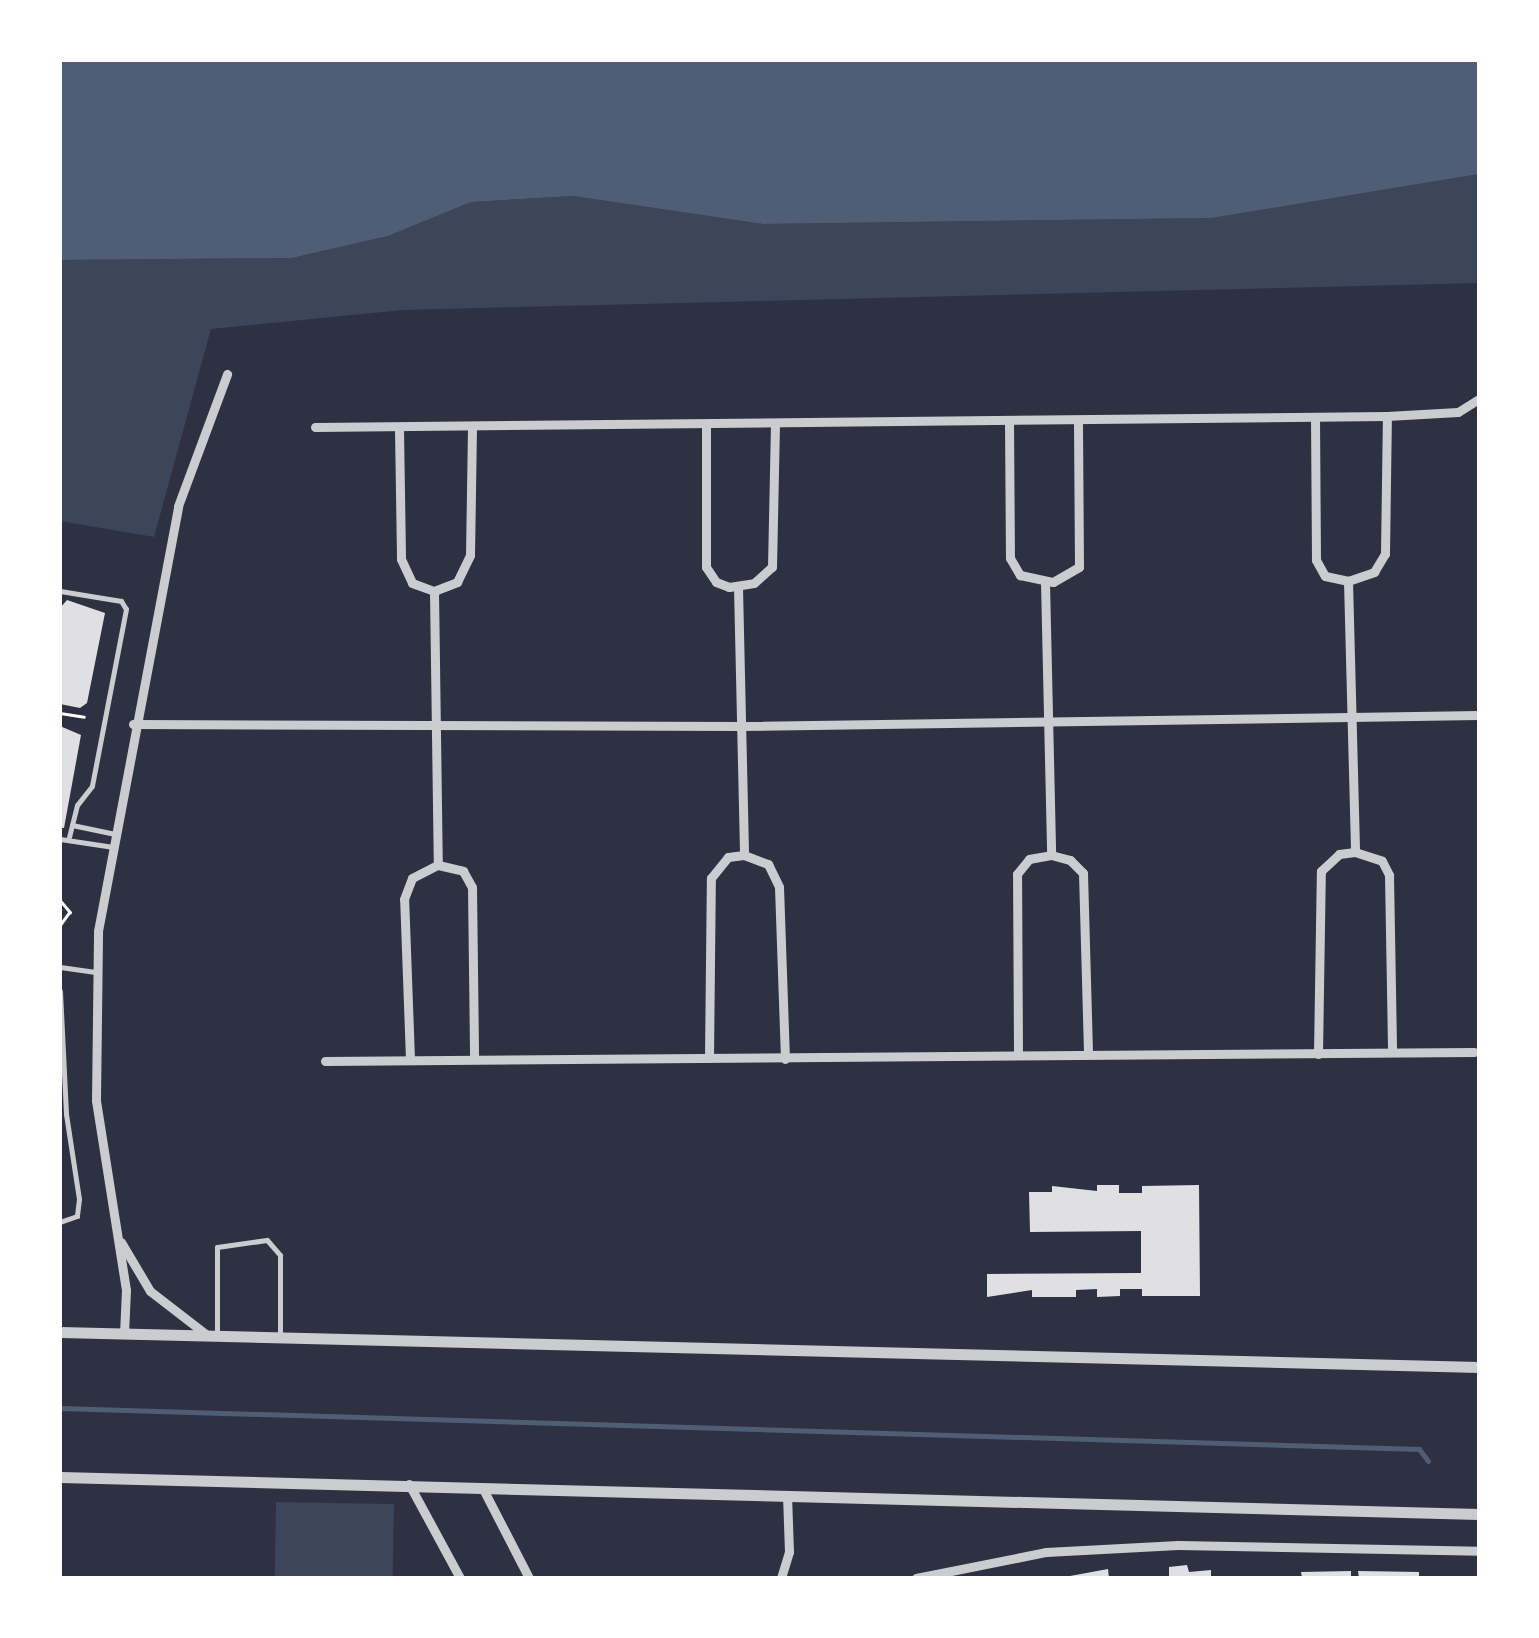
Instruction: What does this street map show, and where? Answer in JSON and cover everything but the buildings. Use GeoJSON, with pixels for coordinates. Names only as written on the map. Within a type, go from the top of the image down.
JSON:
{"type":"FeatureCollection","features":[{"type":"Feature","properties":{"kind":"street"},"geometry":{"type":"LineString","coordinates":[[124,1334],[128,1308],[96,1100],[94,972],[134,724],[178,506],[227,374]]}},
{"type":"Feature","properties":{"kind":"street"},"geometry":{"type":"LineString","coordinates":[[315,427],[472,429],[1387,416],[1458,412],[1479,400]]}},
{"type":"Feature","properties":{"kind":"street"},"geometry":{"type":"LineString","coordinates":[[1315,417],[1316,560],[1325,576],[1348,581],[1374,572],[1385,554],[1387,416]]}},
{"type":"Feature","properties":{"kind":"street"},"geometry":{"type":"LineString","coordinates":[[1008,420],[1010,558],[1020,575],[1045,582],[1079,567],[1078,420]]}},
{"type":"Feature","properties":{"kind":"street"},"geometry":{"type":"LineString","coordinates":[[706,424],[706,567],[716,582],[738,587],[772,567],[775,424]]}},
{"type":"Feature","properties":{"kind":"street"},"geometry":{"type":"LineString","coordinates":[[399,429],[401,559],[412,583],[434,591],[457,582],[470,555],[472,429]]}},
{"type":"Feature","properties":{"kind":"street"},"geometry":{"type":"LineString","coordinates":[[1348,581],[1356,852]]}},
{"type":"Feature","properties":{"kind":"street"},"geometry":{"type":"LineString","coordinates":[[1045,582],[1051,855]]}},
{"type":"Feature","properties":{"kind":"street"},"geometry":{"type":"LineString","coordinates":[[738,587],[744,855]]}},
{"type":"Feature","properties":{"kind":"street"},"geometry":{"type":"LineString","coordinates":[[434,591],[438,865]]}},
{"type":"Feature","properties":{"kind":"street"},"geometry":{"type":"LineString","coordinates":[[134,724],[741,726],[1479,715]]}},
{"type":"Feature","properties":{"kind":"street"},"geometry":{"type":"LineString","coordinates":[[1318,1054],[1322,871],[1338,854],[1356,852],[1382,861],[1389,875],[1392,1052]]}},
{"type":"Feature","properties":{"kind":"street"},"geometry":{"type":"LineString","coordinates":[[709,1058],[711,878],[728,857],[744,855],[768,864],[779,887],[785,1059]]}},
{"type":"Feature","properties":{"kind":"street"},"geometry":{"type":"LineString","coordinates":[[1018,1054],[1017,874],[1029,860],[1051,855],[1070,860],[1083,873],[1088,1052]]}},
{"type":"Feature","properties":{"kind":"street"},"geometry":{"type":"LineString","coordinates":[[410,1059],[404,900],[412,878],[438,865],[463,872],[472,887],[474,1059]]}},
{"type":"Feature","properties":{"kind":"street"},"geometry":{"type":"LineString","coordinates":[[325,1061],[785,1059],[1088,1052],[1474,1052]]}},
{"type":"Feature","properties":{"kind":"street"},"geometry":{"type":"LineString","coordinates":[[115,1230],[150,1291],[212,1335]]}},
{"type":"Feature","properties":{"kind":"street"},"geometry":{"type":"LineString","coordinates":[[60,1332],[1479,1368]]}},
{"type":"Feature","properties":{"kind":"street"},"geometry":{"type":"LineString","coordinates":[[60,1477],[407,1482],[1479,1514]]}},
{"type":"Feature","properties":{"kind":"street"},"geometry":{"type":"LineString","coordinates":[[407,1482],[460,1578]]}},
{"type":"Feature","properties":{"kind":"street"},"geometry":{"type":"LineString","coordinates":[[482,1485],[529,1578]]}},
{"type":"Feature","properties":{"kind":"street"},"geometry":{"type":"LineString","coordinates":[[781,1578],[789,1552],[787,1494]]}},
{"type":"Feature","properties":{"kind":"street"},"geometry":{"type":"LineString","coordinates":[[916,1578],[1046,1552],[1178,1545],[1479,1551]]}},
{"type":"Feature","properties":{"kind":"lane"},"geometry":{"type":"LineString","coordinates":[[60,592],[121,601],[126,610],[92,786],[69,838]]}},
{"type":"Feature","properties":{"kind":"lane"},"geometry":{"type":"LineString","coordinates":[[72,826],[115,834]]}},
{"type":"Feature","properties":{"kind":"lane"},"geometry":{"type":"LineString","coordinates":[[60,839],[113,848]]}},
{"type":"Feature","properties":{"kind":"lane"},"geometry":{"type":"LineString","coordinates":[[60,967],[94,972]]}},
{"type":"Feature","properties":{"kind":"lane"},"geometry":{"type":"LineString","coordinates":[[60,991],[66,1114],[78,1199],[77,1216],[60,1222]]}},
{"type":"Feature","properties":{"kind":"lane"},"geometry":{"type":"LineString","coordinates":[[212,1335],[217,1248],[267,1240],[280,1254],[280,1337]]}},
{"type":"Feature","properties":{"kind":"path"},"geometry":{"type":"LineString","coordinates":[[60,713],[84,718]]}},
{"type":"Feature","properties":{"kind":"path"},"geometry":{"type":"LineString","coordinates":[[60,900],[70,912],[60,926]]}},
{"type":"Feature","properties":{"kind":"shaded area"},"geometry":{"type":"Polygon","coordinates":[[[60,60],[1479,60],[1479,174],[1212,218],[763,224],[573,196],[471,202],[388,236],[292,258],[60,260],[60,60]]]}},
{"type":"Feature","properties":{"kind":"shaded area"},"geometry":{"type":"Polygon","coordinates":[[[1479,174],[1479,283],[403,310],[211,329],[154,537],[60,521],[60,260],[292,258],[388,236],[471,202],[573,196],[763,224],[1212,218],[1479,174]]]}},
{"type":"Feature","properties":{"kind":"shaded area"},"geometry":{"type":"Polygon","coordinates":[[[276,1502],[394,1504],[393,1578],[275,1578],[276,1502]]]}},
{"type":"Feature","properties":{"kind":"waterway"},"geometry":{"type":"LineString","coordinates":[[60,1408],[1419,1449],[1428,1461]]}}]}
